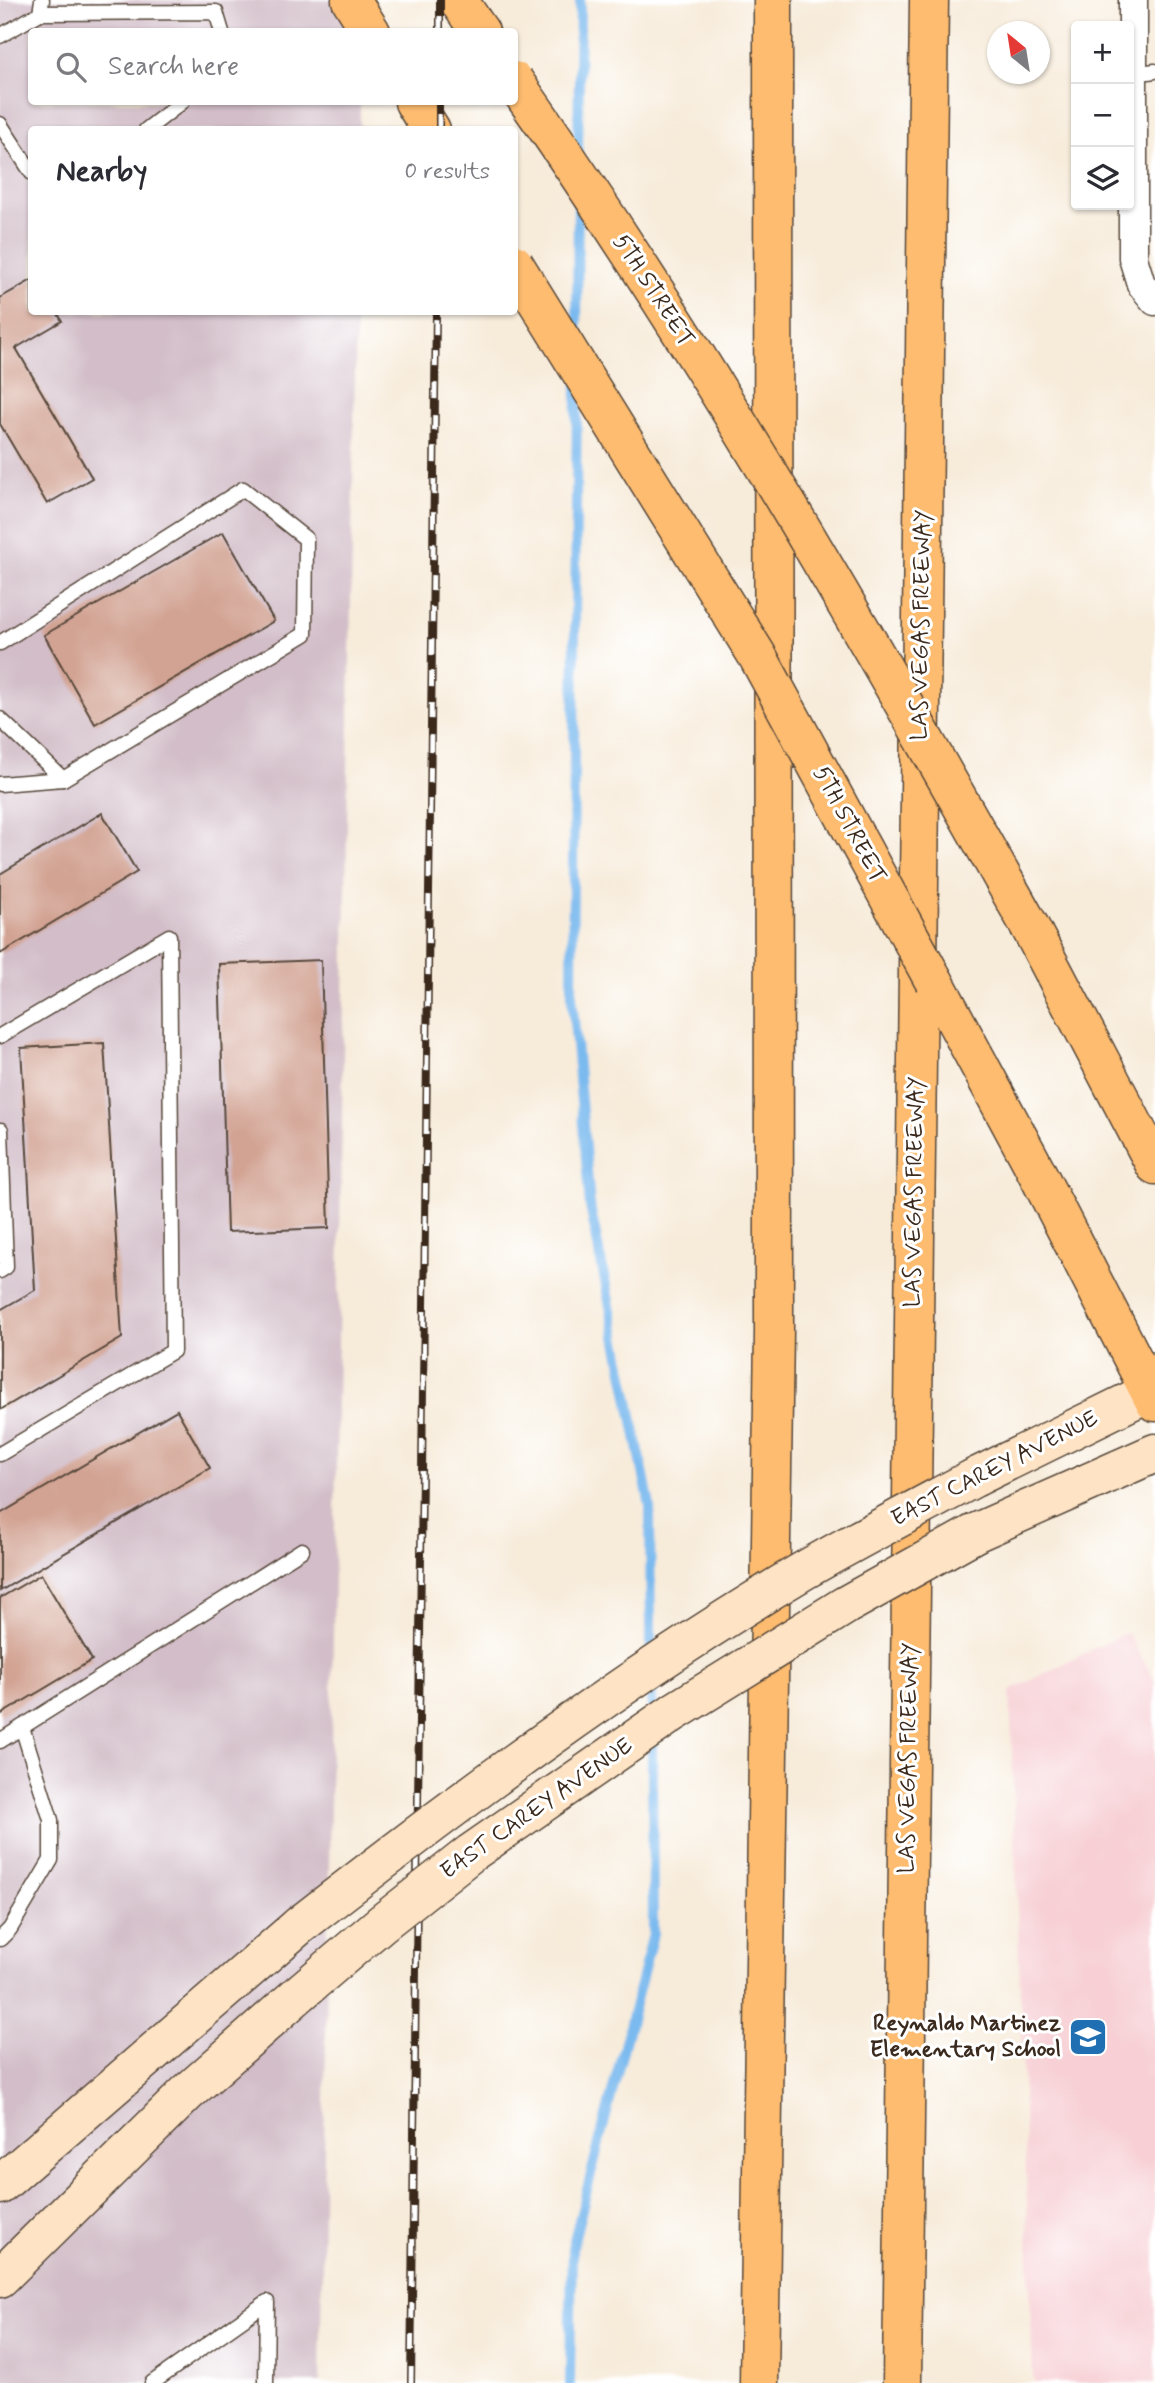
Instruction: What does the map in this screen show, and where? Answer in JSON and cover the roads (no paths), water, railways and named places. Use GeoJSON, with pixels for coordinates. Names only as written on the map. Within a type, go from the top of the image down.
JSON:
{"type":"FeatureCollection","features":[{"type":"Feature","properties":{"kind":"main road"},"geometry":{"type":"LineString","coordinates":[[351,0],[368,28]]}},
{"type":"Feature","properties":{"kind":"main road"},"geometry":{"type":"LineString","coordinates":[[458,0],[477,28]]}},
{"type":"Feature","properties":{"kind":"main road"},"geometry":{"type":"LineString","coordinates":[[759,2383],[774,1331],[774,0]]}},
{"type":"Feature","properties":{"kind":"main road","name":"LAS VEGAS FREEWAY"},"geometry":{"type":"LineString","coordinates":[[902,2383],[929,0]]}},
{"type":"Feature","properties":{"kind":"main road","name":"5TH STREET"},"geometry":{"type":"LineString","coordinates":[[518,87],[558,143],[691,349],[811,543],[1030,927],[1155,1165]]}},
{"type":"Feature","properties":{"kind":"main road"},"geometry":{"type":"LineString","coordinates":[[416,105],[429,126]]}},
{"type":"Feature","properties":{"kind":"main road","name":"5TH STREET"},"geometry":{"type":"LineString","coordinates":[[518,270],[758,657],[1031,1161],[1153,1394]]}},
{"type":"Feature","properties":{"kind":"main road","name":"EAST CAREY AVENUE"},"geometry":{"type":"LineString","coordinates":[[0,2185],[300,1925],[501,1772],[668,1658],[802,1572],[976,1477],[1153,1394]]}},
{"type":"Feature","properties":{"kind":"main road","name":"EAST CAREY AVENUE"},"geometry":{"type":"LineString","coordinates":[[0,2278],[187,2093],[381,1924],[471,1853],[663,1720],[846,1605],[977,1532],[1155,1453]]}},
{"type":"Feature","properties":{"kind":"street"},"geometry":{"type":"LineString","coordinates":[[1133,0],[1144,72],[1133,258],[1141,285],[1155,301]]}},
{"type":"Feature","properties":{"kind":"lane"},"geometry":{"type":"LineString","coordinates":[[0,36],[41,6],[216,12],[221,28]]}},
{"type":"Feature","properties":{"kind":"lane"},"geometry":{"type":"LineString","coordinates":[[151,126],[178,105]]}},
{"type":"Feature","properties":{"kind":"lane"},"geometry":{"type":"LineString","coordinates":[[0,124],[28,167]]}},
{"type":"Feature","properties":{"kind":"lane"},"geometry":{"type":"LineString","coordinates":[[0,643],[243,489],[306,539],[305,634],[63,779],[0,785]]}},
{"type":"Feature","properties":{"kind":"lane"},"geometry":{"type":"LineString","coordinates":[[0,719],[63,779]]}},
{"type":"Feature","properties":{"kind":"lane"},"geometry":{"type":"LineString","coordinates":[[0,1036],[169,936],[173,1351],[0,1454]]}},
{"type":"Feature","properties":{"kind":"lane"},"geometry":{"type":"LineString","coordinates":[[0,1129],[6,1267],[0,1271]]}},
{"type":"Feature","properties":{"kind":"lane"},"geometry":{"type":"LineString","coordinates":[[0,1741],[302,1550]]}},
{"type":"Feature","properties":{"kind":"lane"},"geometry":{"type":"LineString","coordinates":[[0,1939],[10,1929],[51,1860],[51,1820],[22,1727]]}},
{"type":"Feature","properties":{"kind":"lane"},"geometry":{"type":"LineString","coordinates":[[152,2383],[267,2302],[266,2383]]}},
{"type":"Feature","properties":{"kind":"waterway"},"geometry":{"type":"LineString","coordinates":[[578,154],[580,0]]}},
{"type":"Feature","properties":{"kind":"waterway"},"geometry":{"type":"LineString","coordinates":[[577,343],[578,195]]}},
{"type":"Feature","properties":{"kind":"waterway"},"geometry":{"type":"LineString","coordinates":[[577,387],[572,996],[590,1206],[650,1506],[651,1656]]}},
{"type":"Feature","properties":{"kind":"waterway"},"geometry":{"type":"LineString","coordinates":[[652,1679],[652,1719]]}},
{"type":"Feature","properties":{"kind":"waterway"},"geometry":{"type":"LineString","coordinates":[[570,2383],[572,2248],[653,1934],[652,1738]]}},
{"type":"Feature","properties":{"kind":"railway"},"geometry":{"type":"LineString","coordinates":[[440,0],[440,28]]}},
{"type":"Feature","properties":{"kind":"railway"},"geometry":{"type":"LineString","coordinates":[[439,105],[439,126]]}},
{"type":"Feature","properties":{"kind":"railway"},"geometry":{"type":"LineString","coordinates":[[411,2383],[436,315]]}},
{"type":"Feature","properties":{"kind":"place","name":"Reynaldo Martinez Elementary School"},"geometry":{"type":"Point","coordinates":[1088,2037]}}]}
